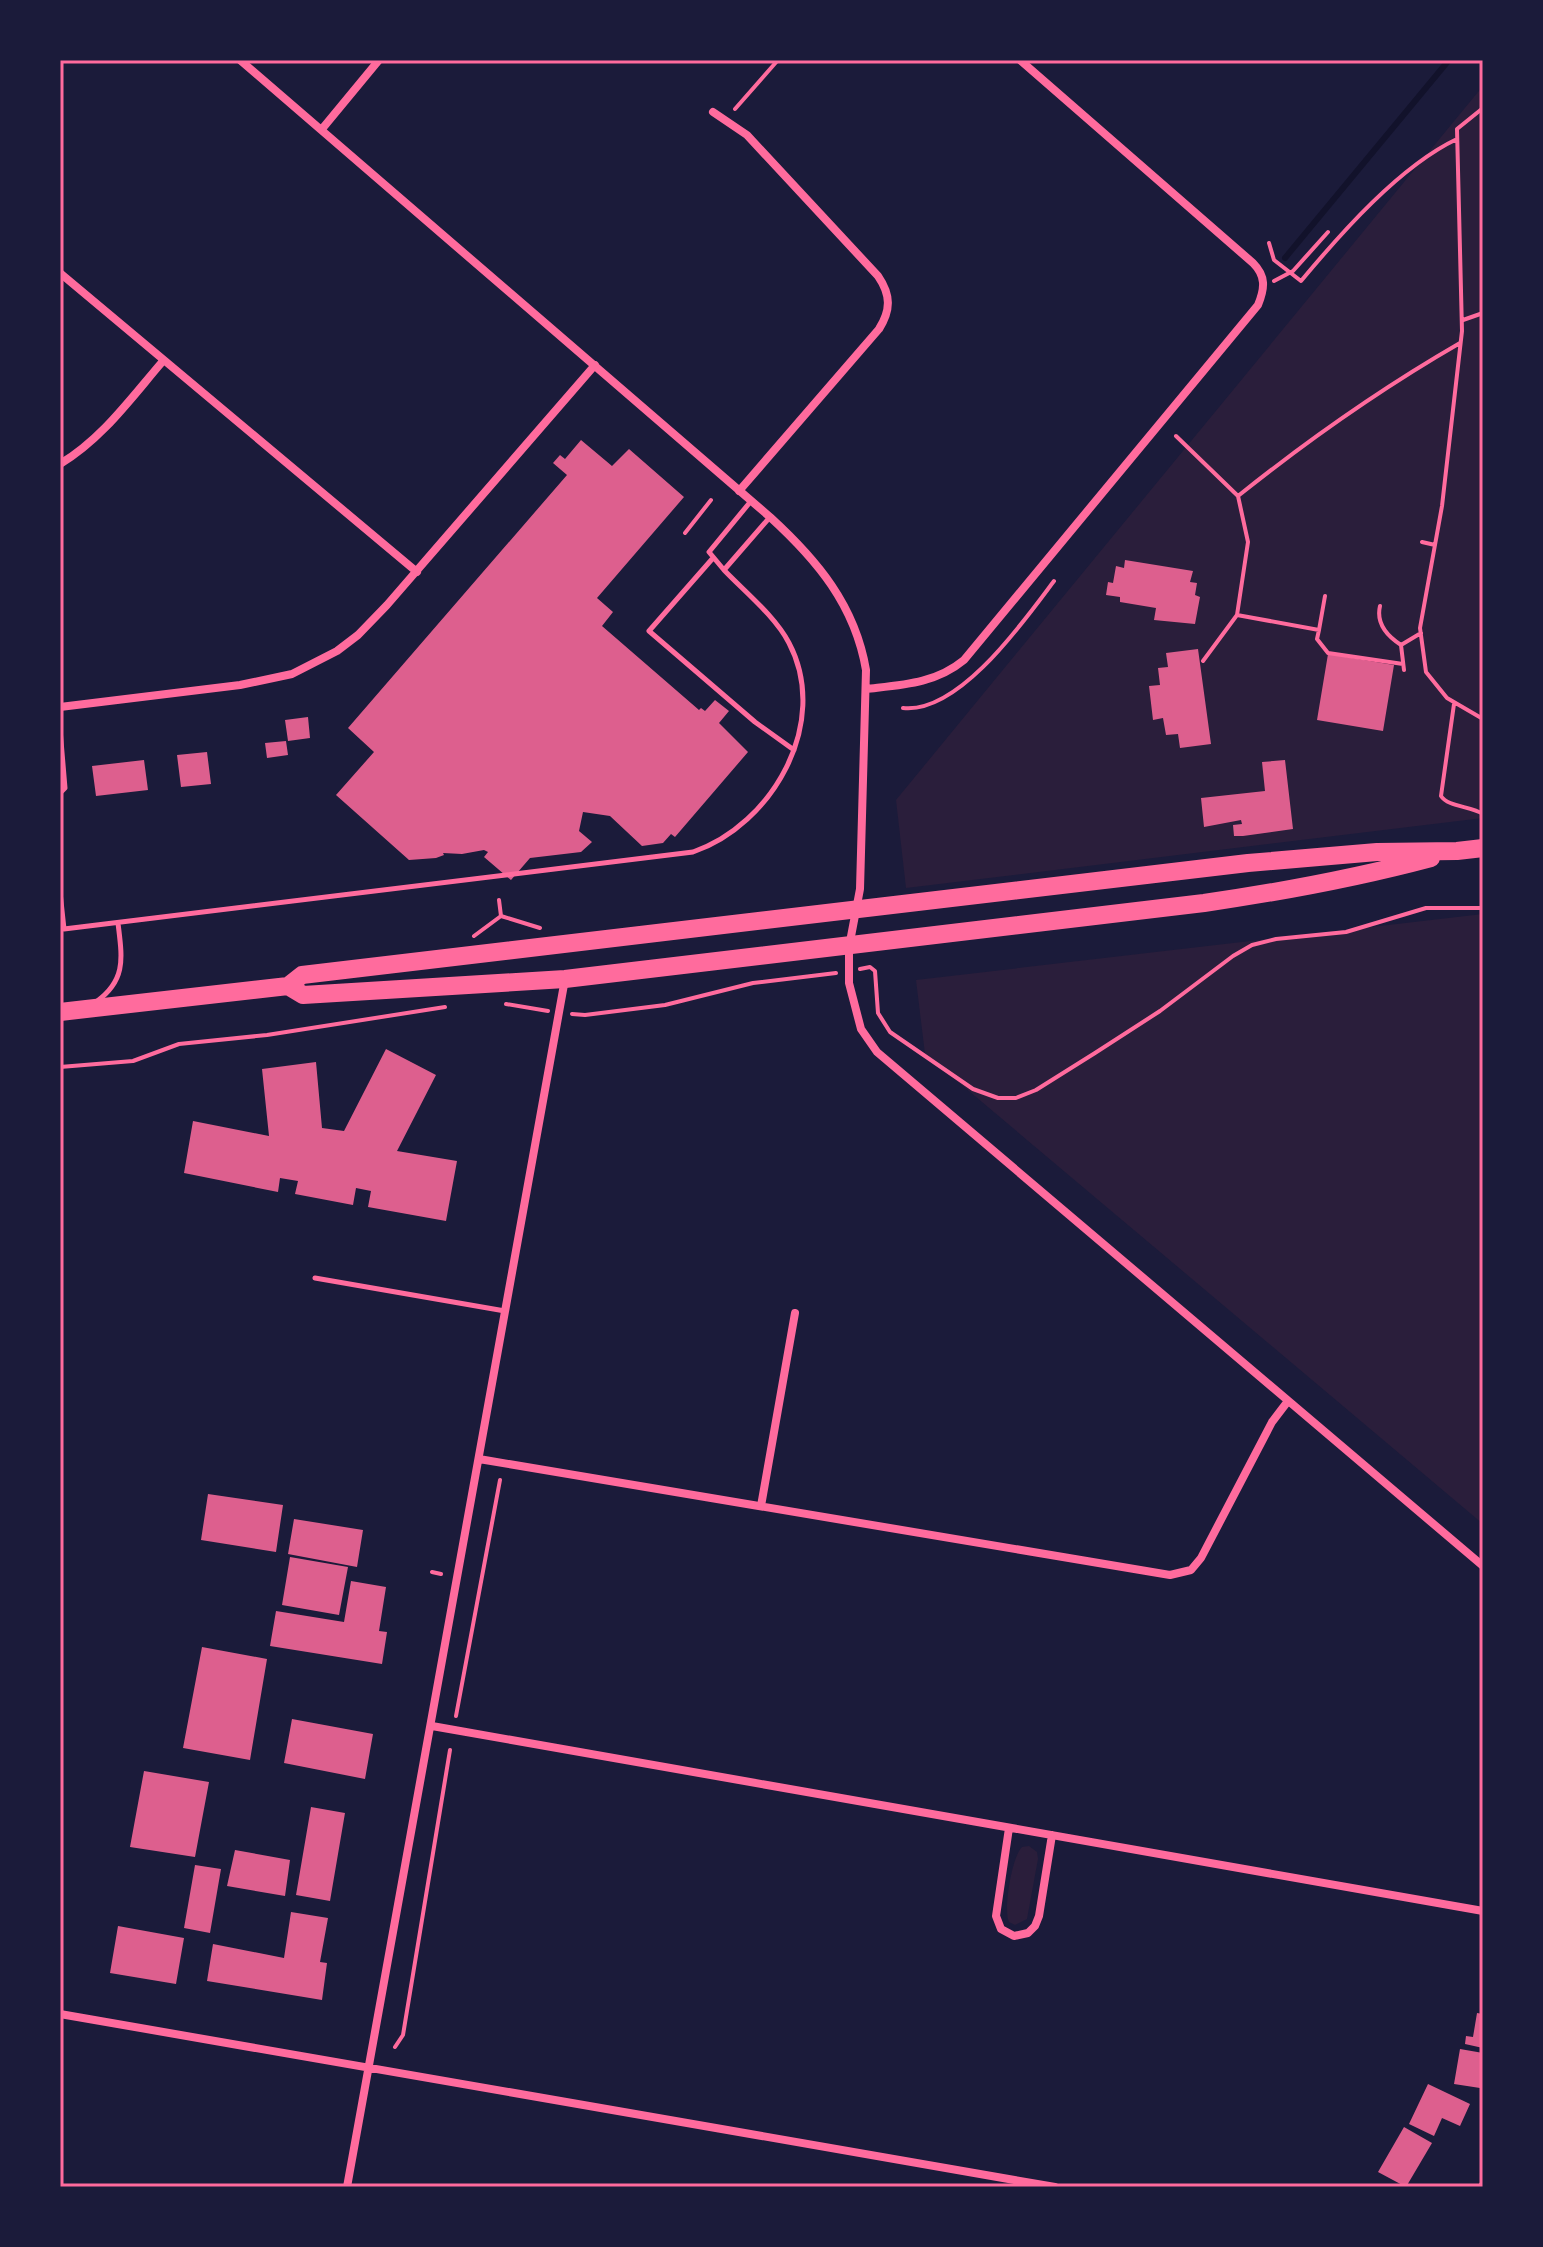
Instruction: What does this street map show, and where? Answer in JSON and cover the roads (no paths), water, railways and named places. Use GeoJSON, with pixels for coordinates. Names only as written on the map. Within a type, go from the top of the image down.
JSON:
{"type":"FeatureCollection","features":[{"type":"Feature","properties":{"kind":"highway"},"geometry":{"type":"LineString","coordinates":[[60,1012],[288,986],[302,975],[1248,863],[1377,852],[1483,848]]}},
{"type":"Feature","properties":{"kind":"highway"},"geometry":{"type":"LineString","coordinates":[[288,986],[303,995],[565,979],[849,947],[1269,894],[1381,872],[1457,851]]}},
{"type":"Feature","properties":{"kind":"street"},"geometry":{"type":"LineString","coordinates":[[240,60],[770,517],[812,558],[844,602],[863,655],[866,689],[860,875],[849,947],[849,983],[855,1015],[877,1052],[1483,1566]]}},
{"type":"Feature","properties":{"kind":"street"},"geometry":{"type":"LineString","coordinates":[[322,129],[379,60]]}},
{"type":"Feature","properties":{"kind":"street"},"geometry":{"type":"LineString","coordinates":[[866,689],[923,682],[940,676],[974,650],[1258,305],[1264,282],[1261,271],[1251,261],[1020,60]]}},
{"type":"Feature","properties":{"kind":"street"},"geometry":{"type":"LineString","coordinates":[[713,112],[747,135],[878,276],[888,297],[888,313],[879,329],[739,491]]}},
{"type":"Feature","properties":{"kind":"street"},"geometry":{"type":"LineString","coordinates":[[60,273],[417,572]]}},
{"type":"Feature","properties":{"kind":"street"},"geometry":{"type":"LineString","coordinates":[[60,464],[98,436],[163,361]]}},
{"type":"Feature","properties":{"kind":"street"},"geometry":{"type":"LineString","coordinates":[[60,707],[240,685],[292,674],[315,664],[358,635],[417,572],[595,365]]}},
{"type":"Feature","properties":{"kind":"street"},"geometry":{"type":"LineString","coordinates":[[347,2187],[565,979]]}},
{"type":"Feature","properties":{"kind":"street"},"geometry":{"type":"LineString","coordinates":[[761,1506],[795,1313]]}},
{"type":"Feature","properties":{"kind":"street"},"geometry":{"type":"LineString","coordinates":[[479,1459],[1159,1575],[1181,1574],[1191,1570],[1201,1558],[1272,1422],[1288,1401]]}},
{"type":"Feature","properties":{"kind":"street"},"geometry":{"type":"LineString","coordinates":[[432,1726],[1483,1911]]}},
{"type":"Feature","properties":{"kind":"street"},"geometry":{"type":"LineString","coordinates":[[1009,1828],[996,1916],[1001,1929],[1014,1936],[1028,1933],[1037,1921],[1052,1835]]}},
{"type":"Feature","properties":{"kind":"street"},"geometry":{"type":"LineString","coordinates":[[60,2014],[1055,2187]]}},
{"type":"Feature","properties":{"kind":"lane"},"geometry":{"type":"LineString","coordinates":[[751,501],[649,631],[732,703],[794,750]]}},
{"type":"Feature","properties":{"kind":"lane"},"geometry":{"type":"LineString","coordinates":[[724,570],[770,517]]}},
{"type":"Feature","properties":{"kind":"lane"},"geometry":{"type":"LineString","coordinates":[[60,892],[64,929],[693,852],[722,839],[752,814],[782,776],[794,750],[803,712],[798,665],[787,640],[711,555]]}},
{"type":"Feature","properties":{"kind":"lane"},"geometry":{"type":"LineString","coordinates":[[60,729],[65,788],[60,793]]}},
{"type":"Feature","properties":{"kind":"lane"},"geometry":{"type":"LineString","coordinates":[[86,1009],[109,993],[118,980],[121,957],[118,923]]}},
{"type":"Feature","properties":{"kind":"lane"},"geometry":{"type":"LineString","coordinates":[[315,1278],[506,1311]]}},
{"type":"Feature","properties":{"kind":"waterway"},"geometry":{"type":"LineString","coordinates":[[1285,258],[1449,60]]}}]}
